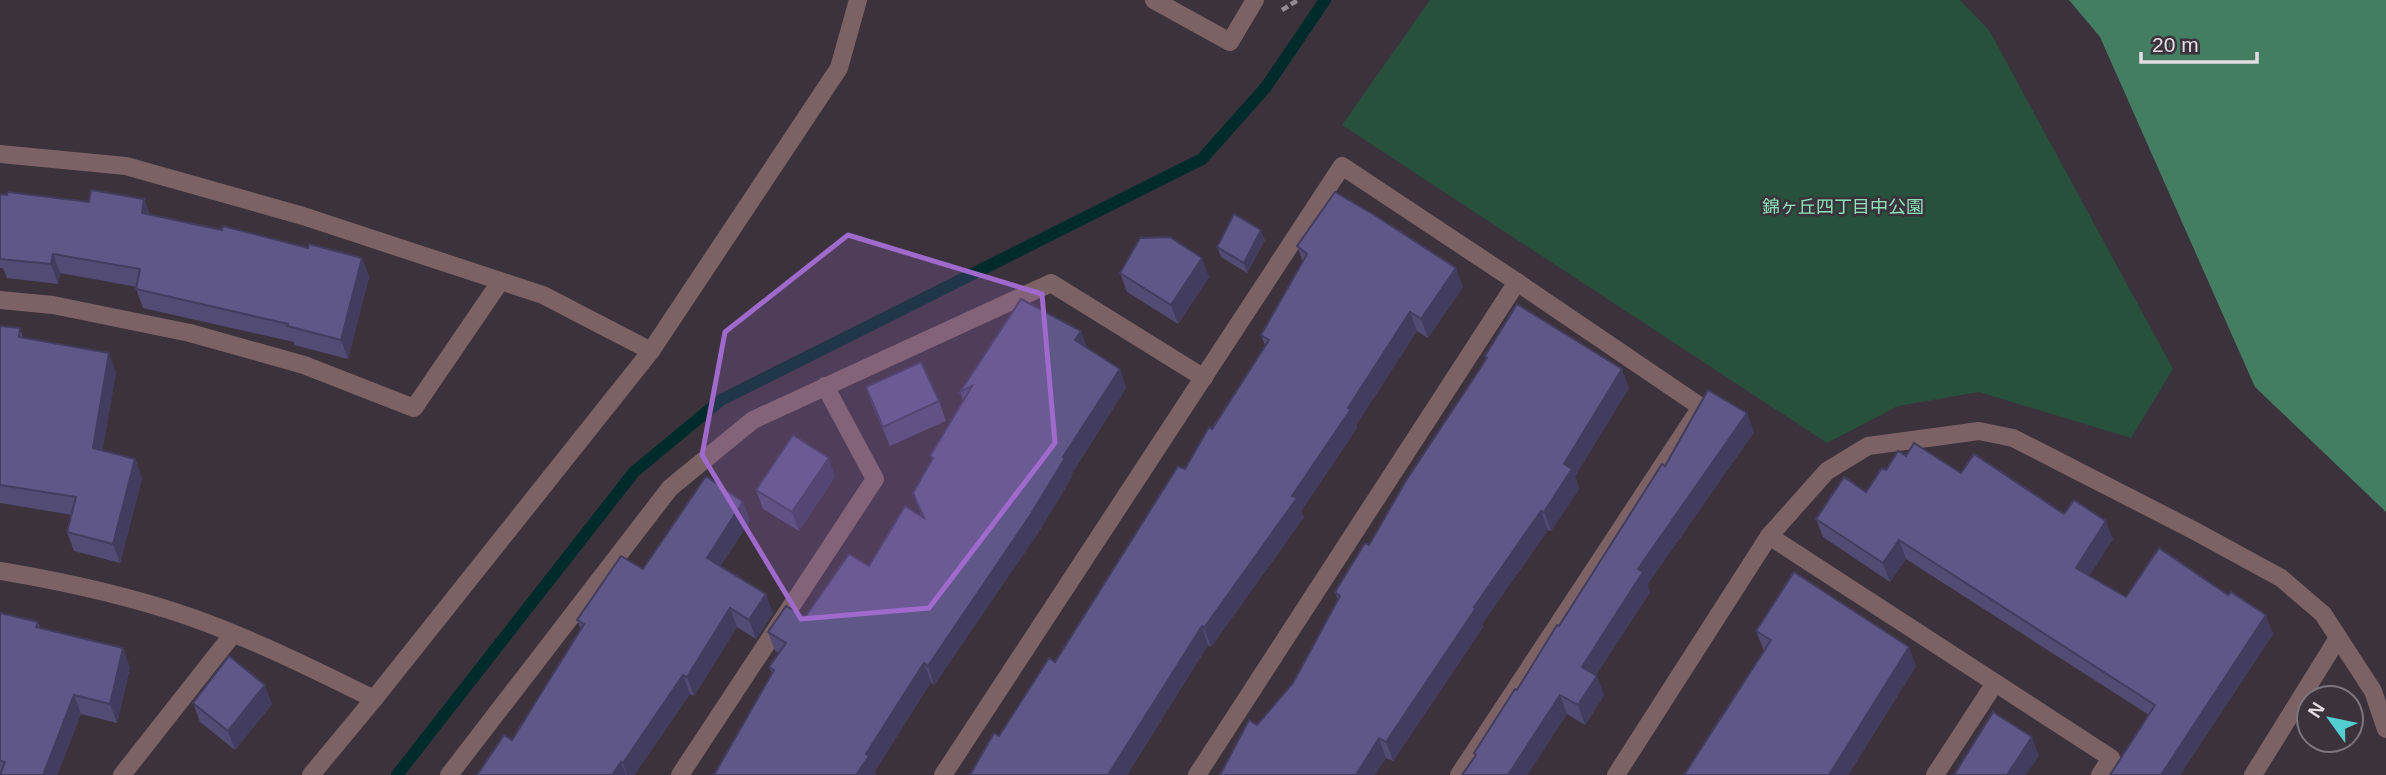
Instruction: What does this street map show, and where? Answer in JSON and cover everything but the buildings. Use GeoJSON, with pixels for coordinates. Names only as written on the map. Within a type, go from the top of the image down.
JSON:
{"type":"FeatureCollection","features":[{"type":"Feature","properties":{"kind":"street"},"geometry":{"type":"LineString","coordinates":[[311,775],[651,351],[839,68],[858,0]]}},
{"type":"Feature","properties":{"kind":"street"},"geometry":{"type":"LineString","coordinates":[[1154,0],[1230,42],[1255,0]]}},
{"type":"Feature","properties":{"kind":"street"},"geometry":{"type":"LineString","coordinates":[[0,154],[126,166],[303,216],[544,295],[651,351]]}},
{"type":"Feature","properties":{"kind":"street"},"geometry":{"type":"LineString","coordinates":[[943,775],[1342,166],[1701,407],[1459,775]]}},
{"type":"Feature","properties":{"kind":"street"},"geometry":{"type":"LineString","coordinates":[[0,300],[53,305],[190,333],[304,365],[414,408],[500,282]]}},
{"type":"Feature","properties":{"kind":"street"},"geometry":{"type":"LineString","coordinates":[[1197,775],[1517,282]]}},
{"type":"Feature","properties":{"kind":"street"},"geometry":{"type":"LineString","coordinates":[[449,775],[670,488],[752,420],[1051,283],[1204,378]]}},
{"type":"Feature","properties":{"kind":"street"},"geometry":{"type":"LineString","coordinates":[[680,775],[875,479],[825,386]]}},
{"type":"Feature","properties":{"kind":"street"},"geometry":{"type":"LineString","coordinates":[[1616,775],[1769,536],[1827,471],[1868,446],[1979,431],[2013,438],[2281,578],[2323,614],[2374,691],[2386,729]]}},
{"type":"Feature","properties":{"kind":"street"},"geometry":{"type":"LineString","coordinates":[[1769,536],[2111,758],[2100,775]]}},
{"type":"Feature","properties":{"kind":"street"},"geometry":{"type":"LineString","coordinates":[[0,571],[117,594],[192,618],[374,699]]}},
{"type":"Feature","properties":{"kind":"street"},"geometry":{"type":"LineString","coordinates":[[122,775],[233,634]]}},
{"type":"Feature","properties":{"kind":"street"},"geometry":{"type":"LineString","coordinates":[[2253,775],[2338,638]]}},
{"type":"Feature","properties":{"kind":"street"},"geometry":{"type":"LineString","coordinates":[[1934,775],[1995,682]]}},
{"type":"Feature","properties":{"kind":"highlighted area"},"geometry":{"type":"Polygon","coordinates":[[[848,235],[1042,294],[1055,443],[929,608],[801,619],[702,455],[725,332],[848,235]]]}},
{"type":"Feature","properties":{"kind":"green space","name":"錦ヶ丘四丁目中公園"},"geometry":{"type":"Polygon","coordinates":[[[1430,0],[1960,0],[1989,30],[2173,369],[2131,438],[1979,392],[1898,406],[1827,443],[1342,125],[1430,0]]]}},
{"type":"Feature","properties":{"kind":"green space"},"geometry":{"type":"Polygon","coordinates":[[[2069,0],[2386,0],[2386,512],[2255,387],[2100,37],[2069,0]]]}},
{"type":"Feature","properties":{"kind":"waterway"},"geometry":{"type":"LineString","coordinates":[[397,775],[634,472],[721,400],[1202,159],[1266,87],[1325,0]]}}]}
